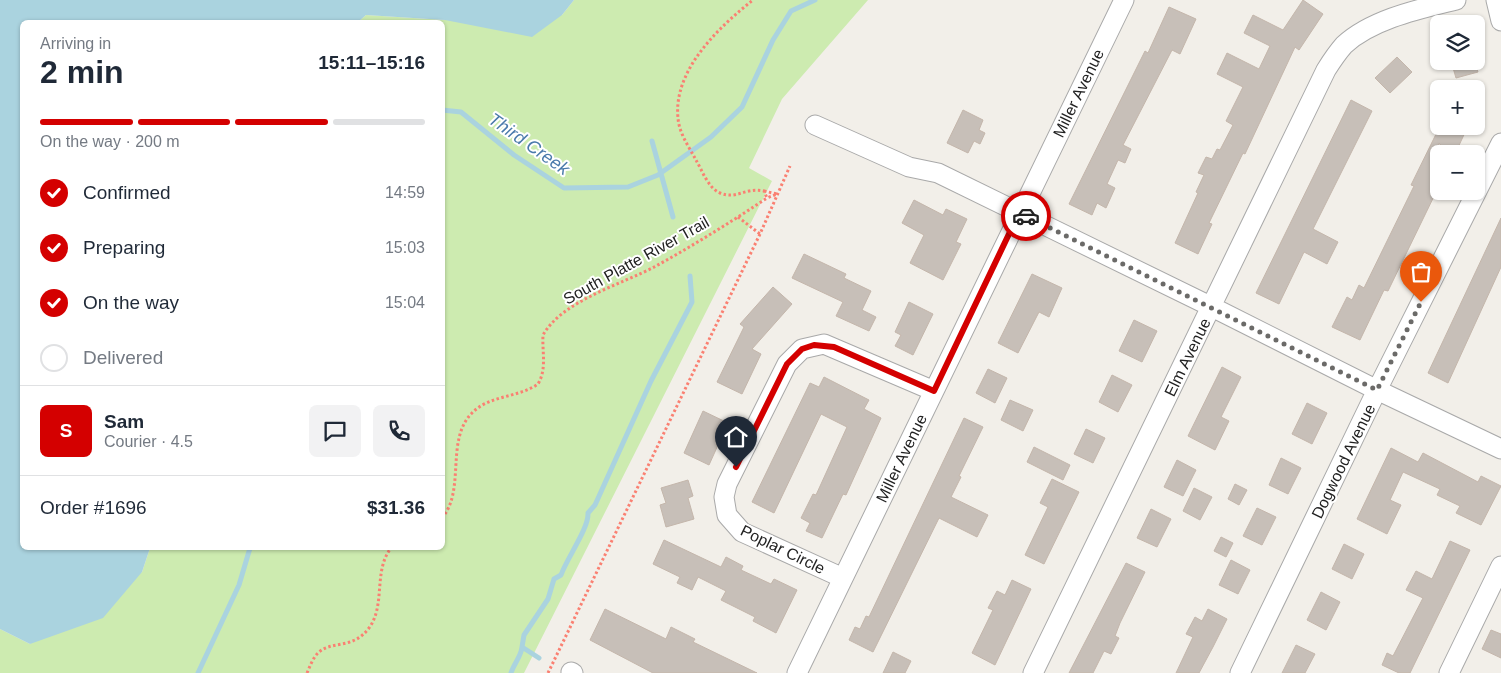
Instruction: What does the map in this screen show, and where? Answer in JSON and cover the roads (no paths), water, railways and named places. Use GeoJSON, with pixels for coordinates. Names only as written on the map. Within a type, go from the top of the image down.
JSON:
{"type":"FeatureCollection","features":[{"type":"Feature","properties":{"kind":"street","name":"Miller Avenue"},"geometry":{"type":"LineString","coordinates":[[797,673],[1124,0]]}},
{"type":"Feature","properties":{"kind":"street","name":"Elm Avenue"},"geometry":{"type":"LineString","coordinates":[[1033,673],[1302,118],[1336,54],[1363,32],[1385,22],[1456,0]]}},
{"type":"Feature","properties":{"kind":"street"},"geometry":{"type":"LineString","coordinates":[[1496,0],[1501,21]]}},
{"type":"Feature","properties":{"kind":"street"},"geometry":{"type":"LineString","coordinates":[[815,125],[909,167],[938,173],[1377,390],[1501,449]]}},
{"type":"Feature","properties":{"kind":"street","name":"Dogwood Avenue"},"geometry":{"type":"LineString","coordinates":[[1240,673],[1377,390],[1501,143]]}},
{"type":"Feature","properties":{"kind":"street","name":"Poplar Circle"},"geometry":{"type":"LineString","coordinates":[[843,578],[742,532],[727,515],[724,497],[727,484],[787,364],[802,349],[819,344],[834,347],[934,391]]}},
{"type":"Feature","properties":{"kind":"street"},"geometry":{"type":"LineString","coordinates":[[1449,673],[1500,572]]}},
{"type":"Feature","properties":{"kind":"water"},"geometry":{"type":"Polygon","coordinates":[[[0,0],[574,0],[562,15],[532,37],[445,20],[366,15],[360,20],[20,20],[20,550],[149,550],[142,572],[103,618],[30,644],[0,629],[0,0]]]}},
{"type":"Feature","properties":{"kind":"waterway","name":"Third Creek"},"geometry":{"type":"LineString","coordinates":[[445,110],[461,112],[514,155],[564,188],[628,187],[658,175],[711,137],[742,107],[773,40],[791,11],[815,0]]}},
{"type":"Feature","properties":{"kind":"waterway"},"geometry":{"type":"LineString","coordinates":[[652,141],[673,217]]}},
{"type":"Feature","properties":{"kind":"waterway"},"geometry":{"type":"LineString","coordinates":[[539,658],[522,647],[524,635],[548,599],[554,579],[561,575],[585,527],[588,513],[595,505],[651,381],[692,302],[690,276]]}},
{"type":"Feature","properties":{"kind":"waterway","name":"Third Creek"},"geometry":{"type":"LineString","coordinates":[[198,673],[239,585],[249,550]]}},
{"type":"Feature","properties":{"kind":"waterway"},"geometry":{"type":"LineString","coordinates":[[511,673],[522,647]]}}]}
